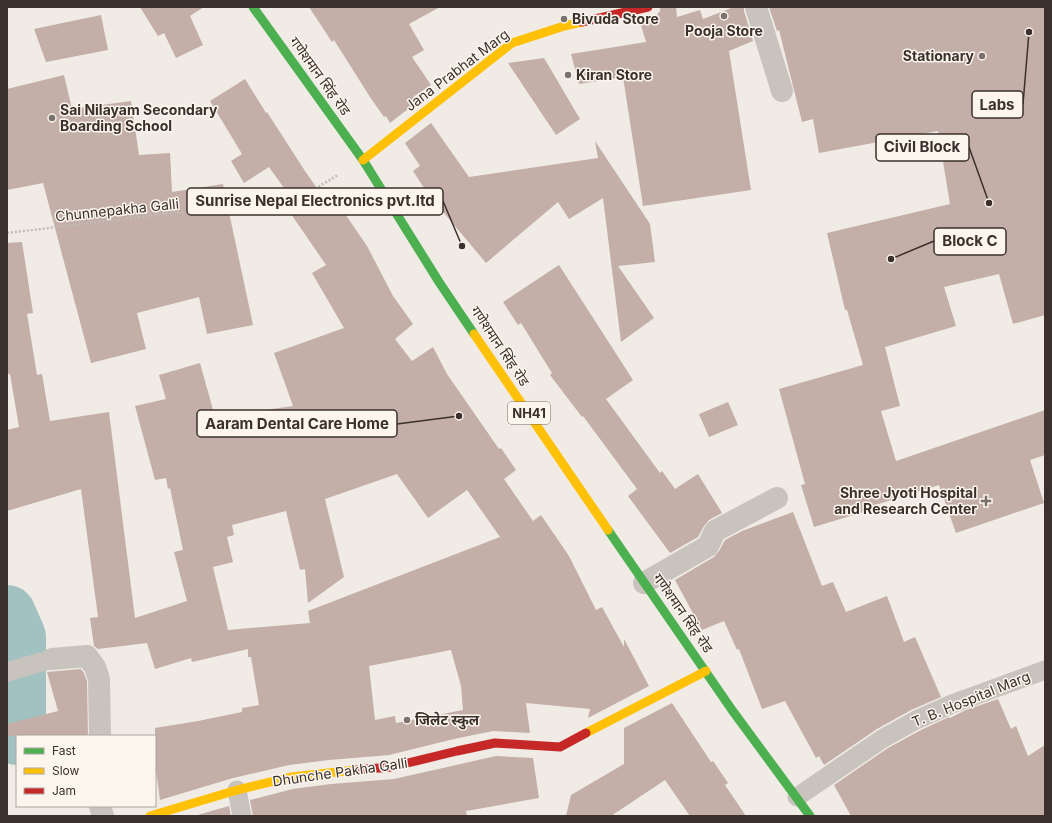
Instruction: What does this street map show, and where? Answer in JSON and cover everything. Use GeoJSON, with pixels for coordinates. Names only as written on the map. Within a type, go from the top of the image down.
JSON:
{"type":"FeatureCollection","features":[{"type":"Feature","properties":{"kind":"main road","name":"गणेशमान सिंह रोड"},"geometry":{"type":"LineString","coordinates":[[253,7],[363,160],[439,282],[644,583],[732,710],[810,816]]}},
{"type":"Feature","properties":{"kind":"main road","name":"Jana Prabhat Marg"},"geometry":{"type":"LineString","coordinates":[[363,160],[512,43],[564,26],[648,7]]}},
{"type":"Feature","properties":{"kind":"main road","name":"Dhunche Pakha Galli"},"geometry":{"type":"LineString","coordinates":[[150,816],[237,790],[291,777],[391,767],[495,743],[560,747],[706,671]]}},
{"type":"Feature","properties":{"kind":"street"},"geometry":{"type":"LineString","coordinates":[[756,7],[782,91]]}},
{"type":"Feature","properties":{"kind":"street"},"geometry":{"type":"LineString","coordinates":[[644,583],[708,546],[715,531],[777,498]]}},
{"type":"Feature","properties":{"kind":"street"},"geometry":{"type":"LineString","coordinates":[[52,659],[87,656],[95,667],[99,679],[100,735]]}},
{"type":"Feature","properties":{"kind":"lane"},"geometry":{"type":"LineString","coordinates":[[8,672],[52,659]]}},
{"type":"Feature","properties":{"kind":"lane","name":"T. B. Hospital Marg"},"geometry":{"type":"LineString","coordinates":[[797,797],[882,739],[916,720],[952,704],[1045,670]]}},
{"type":"Feature","properties":{"kind":"lane"},"geometry":{"type":"LineString","coordinates":[[237,790],[242,816]]}},
{"type":"Feature","properties":{"kind":"path","name":"Chunnepakha Galli"},"geometry":{"type":"LineString","coordinates":[[7,233],[280,202],[318,187],[363,160]]}},
{"type":"Feature","properties":{"kind":"building"},"geometry":{"type":"Polygon","coordinates":[[[140,7],[204,7],[190,16],[203,45],[176,58],[164,33],[158,36],[140,7]]]}},
{"type":"Feature","properties":{"kind":"building"},"geometry":{"type":"Polygon","coordinates":[[[309,7],[440,7],[409,24],[424,50],[412,57],[431,85],[413,97],[417,102],[390,123],[370,97],[334,40],[332,42],[309,7]]]}},
{"type":"Feature","properties":{"kind":"building"},"geometry":{"type":"Polygon","coordinates":[[[660,7],[676,7],[677,17],[700,10],[703,19],[734,7],[744,7],[753,41],[729,51],[751,190],[643,206],[623,77],[579,84],[571,54],[646,42],[640,22],[656,16],[660,11],[660,7]]]}},
{"type":"Feature","properties":{"kind":"building"},"geometry":{"type":"Polygon","coordinates":[[[769,7],[1045,7],[1045,315],[1013,324],[999,274],[944,287],[956,326],[885,347],[900,406],[881,411],[896,461],[1045,410],[1045,455],[1030,460],[1044,503],[956,533],[939,485],[869,507],[870,510],[814,527],[801,485],[805,484],[779,389],[863,365],[847,310],[845,310],[827,233],[950,204],[938,131],[819,153],[813,119],[802,122],[779,30],[777,31],[769,7]]]}},
{"type":"Feature","properties":{"kind":"building"},"geometry":{"type":"Polygon","coordinates":[[[101,15],[108,50],[46,62],[34,29],[101,15]]]}},
{"type":"Feature","properties":{"kind":"building"},"geometry":{"type":"Polygon","coordinates":[[[544,58],[580,119],[556,135],[508,63],[544,58]]]}},
{"type":"Feature","properties":{"kind":"building"},"geometry":{"type":"Polygon","coordinates":[[[64,75],[72,109],[131,101],[139,155],[170,153],[172,192],[223,184],[253,325],[207,334],[199,297],[137,313],[146,349],[91,363],[43,183],[7,190],[7,89],[64,75]]]}},
{"type":"Feature","properties":{"kind":"building"},"geometry":{"type":"Polygon","coordinates":[[[245,79],[266,113],[267,112],[321,194],[328,189],[367,246],[393,296],[413,324],[395,339],[412,361],[433,347],[447,374],[499,449],[501,448],[516,470],[504,479],[533,521],[541,515],[569,556],[596,610],[602,607],[624,647],[624,639],[649,686],[588,718],[590,709],[526,703],[530,733],[493,731],[389,755],[289,765],[233,778],[160,800],[156,771],[155,728],[242,712],[242,708],[259,705],[251,657],[248,657],[248,649],[192,662],[191,658],[155,669],[147,643],[98,649],[94,646],[90,618],[98,617],[81,489],[7,511],[7,430],[19,427],[10,374],[7,374],[7,243],[22,242],[33,313],[27,314],[37,375],[42,374],[50,421],[109,412],[135,618],[187,601],[174,552],[183,550],[170,488],[168,489],[166,478],[155,480],[135,406],[166,399],[159,375],[200,363],[215,417],[293,406],[274,353],[344,328],[312,273],[326,265],[291,214],[299,209],[269,167],[244,183],[231,161],[242,154],[210,101],[245,79]],[[397,474],[325,499],[344,577],[308,603],[305,569],[300,570],[286,511],[232,525],[234,535],[227,537],[233,562],[213,567],[228,630],[310,623],[308,611],[500,537],[467,490],[428,518],[397,474]],[[451,650],[369,666],[375,720],[395,716],[396,723],[463,710],[461,686],[451,650]]]}},
{"type":"Feature","properties":{"kind":"building"},"geometry":{"type":"Polygon","coordinates":[[[431,123],[469,177],[598,158],[595,141],[650,224],[655,262],[618,266],[654,318],[621,342],[603,198],[569,219],[558,202],[486,263],[439,207],[437,208],[413,171],[420,166],[405,143],[431,123]]]}},
{"type":"Feature","properties":{"kind":"building"},"geometry":{"type":"Polygon","coordinates":[[[559,265],[633,380],[606,399],[660,473],[662,471],[675,489],[698,474],[722,513],[709,520],[698,537],[670,553],[628,496],[637,489],[583,416],[582,417],[550,375],[552,373],[521,323],[518,325],[503,302],[559,265]]]}},
{"type":"Feature","properties":{"kind":"building"},"geometry":{"type":"Polygon","coordinates":[[[728,402],[738,425],[709,437],[699,414],[728,402]]]}},
{"type":"Feature","properties":{"kind":"building"},"geometry":{"type":"Polygon","coordinates":[[[793,512],[822,586],[833,582],[846,612],[887,596],[904,642],[915,637],[941,697],[911,710],[877,729],[824,765],[819,756],[816,758],[785,701],[762,709],[739,649],[737,650],[724,621],[702,630],[675,580],[714,557],[725,540],[742,531],[793,512]]]}},
{"type":"Feature","properties":{"kind":"building"},"geometry":{"type":"Polygon","coordinates":[[[81,669],[84,673],[87,681],[88,735],[7,736],[7,724],[58,711],[47,672],[81,669]]]}},
{"type":"Feature","properties":{"kind":"building"},"geometry":{"type":"Polygon","coordinates":[[[998,699],[1011,729],[1016,726],[1028,756],[1045,745],[1045,816],[851,816],[834,785],[888,748],[921,730],[966,710],[998,699]]]}},
{"type":"Feature","properties":{"kind":"building"},"geometry":{"type":"Polygon","coordinates":[[[672,703],[711,762],[713,761],[728,783],[725,785],[746,816],[690,816],[665,780],[611,816],[566,816],[571,795],[624,764],[624,728],[672,703]]]}},
{"type":"Feature","properties":{"kind":"building"},"geometry":{"type":"Polygon","coordinates":[[[496,756],[533,758],[539,798],[466,811],[467,816],[253,816],[250,800],[293,789],[331,784],[394,779],[496,756]]]}},
{"type":"Feature","properties":{"kind":"building"},"geometry":{"type":"Polygon","coordinates":[[[229,806],[231,816],[194,816],[229,806]]]}},
{"type":"Feature","properties":{"kind":"waterway"},"geometry":{"type":"LineString","coordinates":[[7,614],[17,637],[17,735]]}},
{"type":"Feature","properties":{"kind":"traffic: fast"},"geometry":{"type":"LineString","coordinates":[[253,7],[363,160],[439,282],[474,334]]}},
{"type":"Feature","properties":{"kind":"traffic: fast"},"geometry":{"type":"LineString","coordinates":[[608,530],[732,710],[810,816]]}},
{"type":"Feature","properties":{"kind":"traffic: slow"},"geometry":{"type":"LineString","coordinates":[[363,160],[512,43],[564,26],[582,22]]}},
{"type":"Feature","properties":{"kind":"traffic: slow"},"geometry":{"type":"LineString","coordinates":[[474,334],[608,530]]}},
{"type":"Feature","properties":{"kind":"traffic: slow"},"geometry":{"type":"LineString","coordinates":[[586,733],[706,671]]}},
{"type":"Feature","properties":{"kind":"traffic: slow"},"geometry":{"type":"LineString","coordinates":[[150,816],[237,790],[291,777],[356,770]]}},
{"type":"Feature","properties":{"kind":"traffic: jam"},"geometry":{"type":"LineString","coordinates":[[582,22],[648,7]]}},
{"type":"Feature","properties":{"kind":"traffic: jam"},"geometry":{"type":"LineString","coordinates":[[356,770],[391,767],[495,743],[560,747],[586,733]]}},
{"type":"Feature","properties":{"kind":"place","name":"Pooja Store"},"geometry":{"type":"Point","coordinates":[724,16]}},
{"type":"Feature","properties":{"kind":"place","name":"Bivuda Store"},"geometry":{"type":"Point","coordinates":[564,19]}},
{"type":"Feature","properties":{"kind":"place","name":"Labs"},"geometry":{"type":"Point","coordinates":[1029,32]}},
{"type":"Feature","properties":{"kind":"place","name":"Stationary"},"geometry":{"type":"Point","coordinates":[982,56]}},
{"type":"Feature","properties":{"kind":"place","name":"Kiran Store"},"geometry":{"type":"Point","coordinates":[568,75]}},
{"type":"Feature","properties":{"kind":"place","name":"Sai Nilayam Secondary Boarding School"},"geometry":{"type":"Point","coordinates":[52,118]}},
{"type":"Feature","properties":{"kind":"place","name":"Civil Block"},"geometry":{"type":"Point","coordinates":[989,203]}},
{"type":"Feature","properties":{"kind":"place","name":"Sunrise Nepal Electronics pvt.ltd"},"geometry":{"type":"Point","coordinates":[462,246]}},
{"type":"Feature","properties":{"kind":"place","name":"Block C"},"geometry":{"type":"Point","coordinates":[891,259]}},
{"type":"Feature","properties":{"kind":"place","name":"Aaram Dental Care Home"},"geometry":{"type":"Point","coordinates":[459,416]}},
{"type":"Feature","properties":{"kind":"place","name":"Shree Jyoti Hospital and Research Center"},"geometry":{"type":"Point","coordinates":[986,501]}},
{"type":"Feature","properties":{"kind":"place","name":"जिलेट स्कुल"},"geometry":{"type":"Point","coordinates":[407,720]}}]}
